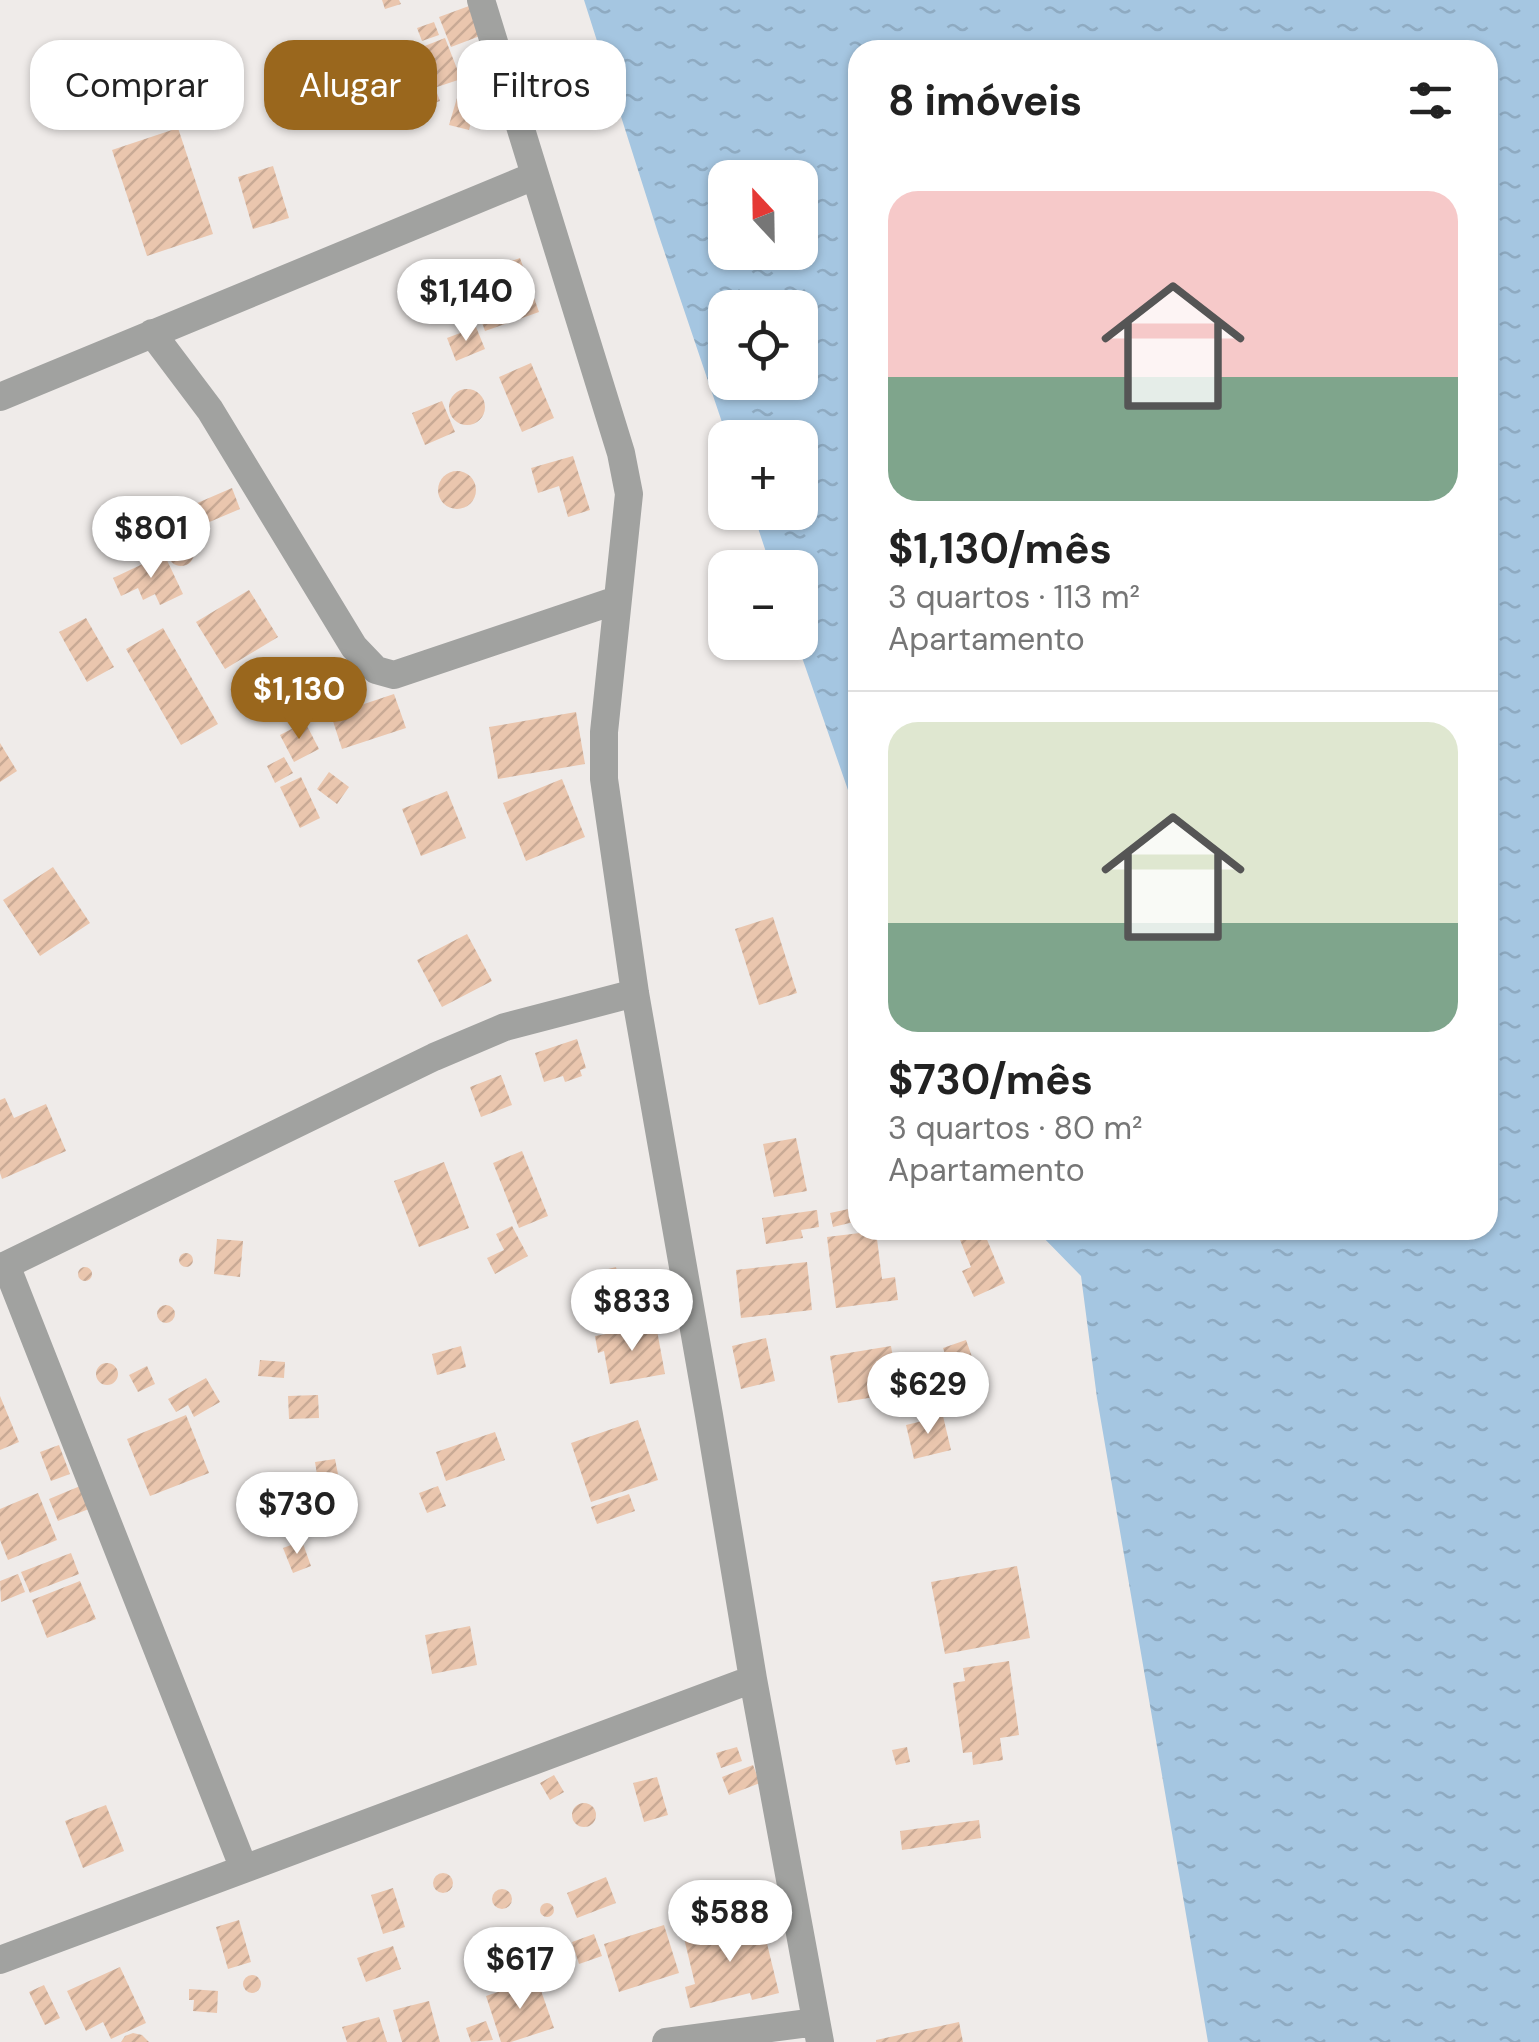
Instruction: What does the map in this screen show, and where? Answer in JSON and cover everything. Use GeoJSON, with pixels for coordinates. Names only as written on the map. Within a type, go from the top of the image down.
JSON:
{"type":"FeatureCollection","features":[{"type":"Feature","properties":{"kind":"street"},"geometry":{"type":"LineString","coordinates":[[481,0],[621,453],[628,494],[604,732],[604,779],[635,994],[818,2032],[666,2042]]}},
{"type":"Feature","properties":{"kind":"street"},"geometry":{"type":"LineString","coordinates":[[0,397],[534,176]]}},
{"type":"Feature","properties":{"kind":"street"},"geometry":{"type":"LineString","coordinates":[[152,334],[210,410],[354,647],[376,670],[394,675],[617,600]]}},
{"type":"Feature","properties":{"kind":"street"},"geometry":{"type":"LineString","coordinates":[[244,1869],[3,1266],[505,1027],[635,994]]}},
{"type":"Feature","properties":{"kind":"street"},"geometry":{"type":"LineString","coordinates":[[0,1960],[753,1679]]}},
{"type":"Feature","properties":{"kind":"water"},"geometry":{"type":"Polygon","coordinates":[[[584,0],[1539,0],[1539,2042],[1208,2042],[1097,1398],[1081,1276],[1046,1240],[1498,1240],[1498,40],[848,40],[848,790],[803,660],[818,660],[818,550],[765,550],[759,530],[818,530],[818,420],[721,420],[714,400],[818,400],[818,290],[708,290],[708,381],[625,130],[626,40],[597,40],[584,0]]]}},
{"type":"Feature","properties":{"kind":"building"},"geometry":{"type":"Polygon","coordinates":[[[382,0],[399,0],[401,4],[385,9],[382,0]]]}},
{"type":"Feature","properties":{"kind":"building"},"geometry":{"type":"Polygon","coordinates":[[[469,6],[480,36],[457,40],[457,45],[451,47],[439,17],[469,6]]]}},
{"type":"Feature","properties":{"kind":"building"},"geometry":{"type":"Polygon","coordinates":[[[434,22],[439,35],[422,40],[417,28],[434,22]]]}},
{"type":"Feature","properties":{"kind":"building"},"geometry":{"type":"Polygon","coordinates":[[[445,38],[457,69],[457,80],[437,87],[437,41],[445,38]]]}},
{"type":"Feature","properties":{"kind":"building"},"geometry":{"type":"Polygon","coordinates":[[[457,98],[457,127],[449,125],[457,98]]]}},
{"type":"Feature","properties":{"kind":"building"},"geometry":{"type":"Polygon","coordinates":[[[179,130],[213,234],[147,256],[112,150],[179,130]]]}},
{"type":"Feature","properties":{"kind":"building"},"geometry":{"type":"Polygon","coordinates":[[[273,166],[289,218],[253,229],[238,177],[273,166]]]}},
{"type":"Feature","properties":{"kind":"building"},"geometry":{"type":"Polygon","coordinates":[[[520,258],[539,312],[485,331],[466,277],[520,258]]]}},
{"type":"Feature","properties":{"kind":"building"},"geometry":{"type":"Polygon","coordinates":[[[476,327],[485,349],[456,361],[447,338],[476,327]]]}},
{"type":"Feature","properties":{"kind":"building"},"geometry":{"type":"Polygon","coordinates":[[[531,363],[554,418],[522,432],[499,377],[531,363]]]}},
{"type":"Feature","properties":{"kind":"building"},"geometry":{"type":"Polygon","coordinates":[[[467,389],[479,395],[485,407],[479,419],[467,425],[455,419],[449,407],[455,395],[467,389]]]}},
{"type":"Feature","properties":{"kind":"building"},"geometry":{"type":"Polygon","coordinates":[[[442,401],[455,432],[425,445],[412,413],[442,401]]]}},
{"type":"Feature","properties":{"kind":"building"},"geometry":{"type":"Polygon","coordinates":[[[573,456],[590,510],[568,517],[559,486],[538,493],[531,468],[573,456]]]}},
{"type":"Feature","properties":{"kind":"building"},"geometry":{"type":"Polygon","coordinates":[[[457,471],[470,477],[476,490],[470,503],[457,509],[444,503],[438,490],[444,477],[457,471]]]}},
{"type":"Feature","properties":{"kind":"building"},"geometry":{"type":"Polygon","coordinates":[[[232,488],[240,509],[181,534],[172,514],[232,488]]]}},
{"type":"Feature","properties":{"kind":"building"},"geometry":{"type":"Polygon","coordinates":[[[121,507],[151,522],[139,544],[109,529],[121,507]]]}},
{"type":"Feature","properties":{"kind":"building"},"geometry":{"type":"Polygon","coordinates":[[[181,540],[190,544],[194,553],[190,562],[181,566],[172,562],[168,553],[172,544],[181,540]]]}},
{"type":"Feature","properties":{"kind":"building"},"geometry":{"type":"Polygon","coordinates":[[[164,554],[183,594],[160,605],[155,594],[143,600],[138,588],[121,596],[113,578],[164,554]]]}},
{"type":"Feature","properties":{"kind":"building"},"geometry":{"type":"Polygon","coordinates":[[[249,590],[278,637],[225,669],[196,622],[249,590]]]}},
{"type":"Feature","properties":{"kind":"building"},"geometry":{"type":"Polygon","coordinates":[[[86,618],[114,667],[87,682],[59,632],[86,618]]]}},
{"type":"Feature","properties":{"kind":"building"},"geometry":{"type":"Polygon","coordinates":[[[163,628],[218,724],[181,745],[126,649],[163,628]]]}},
{"type":"Feature","properties":{"kind":"building"},"geometry":{"type":"Polygon","coordinates":[[[394,694],[406,728],[342,749],[331,715],[394,694]]]}},
{"type":"Feature","properties":{"kind":"building"},"geometry":{"type":"Polygon","coordinates":[[[576,712],[585,764],[498,779],[489,727],[576,712]]]}},
{"type":"Feature","properties":{"kind":"building"},"geometry":{"type":"Polygon","coordinates":[[[305,722],[319,749],[294,762],[280,735],[305,722]]]}},
{"type":"Feature","properties":{"kind":"building"},"geometry":{"type":"Polygon","coordinates":[[[0,743],[17,771],[0,782],[0,743]]]}},
{"type":"Feature","properties":{"kind":"building"},"geometry":{"type":"Polygon","coordinates":[[[284,757],[293,773],[275,783],[267,766],[284,757]]]}},
{"type":"Feature","properties":{"kind":"building"},"geometry":{"type":"Polygon","coordinates":[[[329,772],[349,787],[337,804],[317,789],[329,772]]]}},
{"type":"Feature","properties":{"kind":"building"},"geometry":{"type":"Polygon","coordinates":[[[301,777],[320,818],[300,828],[280,787],[301,777]]]}},
{"type":"Feature","properties":{"kind":"building"},"geometry":{"type":"Polygon","coordinates":[[[562,779],[585,837],[526,861],[503,803],[562,779]]]}},
{"type":"Feature","properties":{"kind":"building"},"geometry":{"type":"Polygon","coordinates":[[[447,791],[466,838],[421,856],[402,809],[447,791]]]}},
{"type":"Feature","properties":{"kind":"building"},"geometry":{"type":"Polygon","coordinates":[[[53,867],[90,923],[40,956],[3,900],[53,867]]]}},
{"type":"Feature","properties":{"kind":"building"},"geometry":{"type":"Polygon","coordinates":[[[773,917],[797,993],[759,1005],[735,929],[773,917]]]}},
{"type":"Feature","properties":{"kind":"building"},"geometry":{"type":"Polygon","coordinates":[[[467,934],[492,981],[442,1007],[417,960],[467,934]]]}},
{"type":"Feature","properties":{"kind":"building"},"geometry":{"type":"Polygon","coordinates":[[[577,1039],[586,1068],[580,1070],[582,1076],[565,1082],[563,1076],[544,1082],[535,1053],[577,1039]]]}},
{"type":"Feature","properties":{"kind":"building"},"geometry":{"type":"Polygon","coordinates":[[[501,1075],[512,1105],[481,1117],[470,1087],[501,1075]]]}},
{"type":"Feature","properties":{"kind":"building"},"geometry":{"type":"Polygon","coordinates":[[[5,1098],[14,1118],[46,1104],[66,1151],[2,1179],[0,1100],[5,1098]]]}},
{"type":"Feature","properties":{"kind":"building"},"geometry":{"type":"Polygon","coordinates":[[[796,1138],[807,1191],[774,1197],[763,1144],[796,1138]]]}},
{"type":"Feature","properties":{"kind":"building"},"geometry":{"type":"Polygon","coordinates":[[[522,1151],[548,1216],[519,1228],[493,1163],[522,1151]]]}},
{"type":"Feature","properties":{"kind":"building"},"geometry":{"type":"Polygon","coordinates":[[[444,1162],[469,1228],[419,1247],[394,1181],[444,1162]]]}},
{"type":"Feature","properties":{"kind":"building"},"geometry":{"type":"Polygon","coordinates":[[[848,1209],[848,1223],[833,1227],[830,1213],[848,1209]]]}},
{"type":"Feature","properties":{"kind":"building"},"geometry":{"type":"Polygon","coordinates":[[[817,1210],[819,1227],[801,1230],[803,1238],[766,1244],[762,1218],[817,1210]]]}},
{"type":"Feature","properties":{"kind":"building"},"geometry":{"type":"Polygon","coordinates":[[[512,1226],[528,1256],[495,1274],[487,1258],[504,1250],[496,1234],[512,1226]]]}},
{"type":"Feature","properties":{"kind":"building"},"geometry":{"type":"Polygon","coordinates":[[[848,1234],[848,1240],[877,1240],[882,1279],[895,1277],[898,1300],[836,1308],[827,1237],[848,1234]]]}},
{"type":"Feature","properties":{"kind":"building"},"geometry":{"type":"Polygon","coordinates":[[[217,1239],[243,1241],[240,1277],[214,1274],[217,1239]]]}},
{"type":"Feature","properties":{"kind":"building"},"geometry":{"type":"Polygon","coordinates":[[[960,1240],[987,1240],[1005,1283],[974,1297],[962,1271],[971,1267],[960,1240]]]}},
{"type":"Feature","properties":{"kind":"building"},"geometry":{"type":"Polygon","coordinates":[[[186,1253],[193,1260],[186,1267],[179,1260],[186,1253]]]}},
{"type":"Feature","properties":{"kind":"building"},"geometry":{"type":"Polygon","coordinates":[[[807,1262],[812,1310],[741,1318],[736,1270],[807,1262]]]}},
{"type":"Feature","properties":{"kind":"building"},"geometry":{"type":"Polygon","coordinates":[[[85,1267],[92,1274],[85,1281],[78,1274],[85,1267]]]}},
{"type":"Feature","properties":{"kind":"building"},"geometry":{"type":"Polygon","coordinates":[[[616,1267],[623,1295],[592,1303],[585,1275],[616,1267]]]}},
{"type":"Feature","properties":{"kind":"building"},"geometry":{"type":"Polygon","coordinates":[[[166,1305],[175,1314],[166,1323],[157,1314],[166,1305]]]}},
{"type":"Feature","properties":{"kind":"building"},"geometry":{"type":"Polygon","coordinates":[[[656,1325],[665,1374],[610,1384],[604,1351],[598,1353],[595,1336],[656,1325]]]}},
{"type":"Feature","properties":{"kind":"building"},"geometry":{"type":"Polygon","coordinates":[[[766,1338],[775,1381],[741,1389],[732,1346],[766,1338]]]}},
{"type":"Feature","properties":{"kind":"building"},"geometry":{"type":"Polygon","coordinates":[[[966,1340],[976,1368],[952,1376],[943,1348],[966,1340]]]}},
{"type":"Feature","properties":{"kind":"building"},"geometry":{"type":"Polygon","coordinates":[[[461,1346],[466,1367],[437,1375],[432,1354],[461,1346]]]}},
{"type":"Feature","properties":{"kind":"building"},"geometry":{"type":"Polygon","coordinates":[[[891,1346],[899,1393],[838,1403],[830,1356],[891,1346]]]}},
{"type":"Feature","properties":{"kind":"building"},"geometry":{"type":"Polygon","coordinates":[[[260,1360],[285,1362],[284,1378],[258,1376],[260,1360]]]}},
{"type":"Feature","properties":{"kind":"building"},"geometry":{"type":"Polygon","coordinates":[[[107,1363],[115,1366],[115,1382],[107,1385],[99,1382],[96,1374],[99,1366],[107,1363]]]}},
{"type":"Feature","properties":{"kind":"building"},"geometry":{"type":"Polygon","coordinates":[[[147,1366],[155,1384],[138,1392],[129,1375],[147,1366]]]}},
{"type":"Feature","properties":{"kind":"building"},"geometry":{"type":"Polygon","coordinates":[[[206,1378],[220,1402],[194,1417],[188,1405],[176,1412],[168,1399],[206,1378]]]}},
{"type":"Feature","properties":{"kind":"building"},"geometry":{"type":"Polygon","coordinates":[[[318,1395],[319,1418],[289,1419],[288,1396],[318,1395]]]}},
{"type":"Feature","properties":{"kind":"building"},"geometry":{"type":"Polygon","coordinates":[[[0,1396],[19,1442],[0,1450],[0,1396]]]}},
{"type":"Feature","properties":{"kind":"building"},"geometry":{"type":"Polygon","coordinates":[[[186,1415],[209,1473],[150,1496],[127,1439],[186,1415]]]}},
{"type":"Feature","properties":{"kind":"building"},"geometry":{"type":"Polygon","coordinates":[[[943,1416],[951,1450],[914,1459],[906,1425],[943,1416]]]}},
{"type":"Feature","properties":{"kind":"building"},"geometry":{"type":"Polygon","coordinates":[[[638,1420],[658,1480],[591,1502],[571,1443],[638,1420]]]}},
{"type":"Feature","properties":{"kind":"building"},"geometry":{"type":"Polygon","coordinates":[[[495,1432],[505,1460],[446,1481],[436,1452],[495,1432]]]}},
{"type":"Feature","properties":{"kind":"building"},"geometry":{"type":"Polygon","coordinates":[[[59,1445],[70,1474],[51,1481],[40,1452],[59,1445]]]}},
{"type":"Feature","properties":{"kind":"building"},"geometry":{"type":"Polygon","coordinates":[[[335,1459],[345,1510],[307,1517],[301,1484],[318,1481],[315,1462],[335,1459]]]}},
{"type":"Feature","properties":{"kind":"building"},"geometry":{"type":"Polygon","coordinates":[[[85,1484],[94,1507],[58,1521],[49,1499],[85,1484]]]}},
{"type":"Feature","properties":{"kind":"building"},"geometry":{"type":"Polygon","coordinates":[[[438,1486],[446,1506],[427,1513],[419,1493],[438,1486]]]}},
{"type":"Feature","properties":{"kind":"building"},"geometry":{"type":"Polygon","coordinates":[[[38,1493],[57,1540],[8,1560],[0,1540],[0,1509],[38,1493]]]}},
{"type":"Feature","properties":{"kind":"building"},"geometry":{"type":"Polygon","coordinates":[[[629,1494],[635,1511],[597,1524],[591,1507],[629,1494]]]}},
{"type":"Feature","properties":{"kind":"building"},"geometry":{"type":"Polygon","coordinates":[[[302,1541],[311,1566],[293,1573],[283,1548],[302,1541]]]}},
{"type":"Feature","properties":{"kind":"building"},"geometry":{"type":"Polygon","coordinates":[[[71,1553],[79,1574],[30,1593],[21,1572],[71,1553]]]}},
{"type":"Feature","properties":{"kind":"building"},"geometry":{"type":"Polygon","coordinates":[[[1017,1566],[1030,1638],[945,1654],[931,1582],[1017,1566]]]}},
{"type":"Feature","properties":{"kind":"building"},"geometry":{"type":"Polygon","coordinates":[[[18,1574],[25,1592],[1,1602],[0,1581],[18,1574]]]}},
{"type":"Feature","properties":{"kind":"building"},"geometry":{"type":"Polygon","coordinates":[[[80,1581],[96,1619],[47,1638],[32,1600],[80,1581]]]}},
{"type":"Feature","properties":{"kind":"building"},"geometry":{"type":"Polygon","coordinates":[[[470,1626],[477,1665],[432,1674],[425,1635],[470,1626]]]}},
{"type":"Feature","properties":{"kind":"building"},"geometry":{"type":"Polygon","coordinates":[[[1009,1661],[1019,1735],[1000,1738],[1003,1760],[973,1765],[972,1752],[963,1753],[953,1683],[965,1681],[963,1668],[1009,1661]]]}},
{"type":"Feature","properties":{"kind":"building"},"geometry":{"type":"Polygon","coordinates":[[[737,1747],[742,1761],[721,1768],[716,1753],[737,1747]]]}},
{"type":"Feature","properties":{"kind":"building"},"geometry":{"type":"Polygon","coordinates":[[[907,1747],[910,1762],[896,1765],[892,1750],[907,1747]]]}},
{"type":"Feature","properties":{"kind":"building"},"geometry":{"type":"Polygon","coordinates":[[[753,1765],[760,1783],[729,1795],[722,1777],[753,1765]]]}},
{"type":"Feature","properties":{"kind":"building"},"geometry":{"type":"Polygon","coordinates":[[[554,1775],[564,1792],[550,1800],[540,1783],[554,1775]]]}},
{"type":"Feature","properties":{"kind":"building"},"geometry":{"type":"Polygon","coordinates":[[[657,1777],[668,1815],[644,1822],[633,1783],[657,1777]]]}},
{"type":"Feature","properties":{"kind":"building"},"geometry":{"type":"Polygon","coordinates":[[[584,1803],[593,1806],[593,1824],[584,1827],[575,1824],[572,1815],[575,1806],[584,1803]]]}},
{"type":"Feature","properties":{"kind":"building"},"geometry":{"type":"Polygon","coordinates":[[[106,1805],[124,1851],[83,1868],[65,1821],[106,1805]]]}},
{"type":"Feature","properties":{"kind":"building"},"geometry":{"type":"Polygon","coordinates":[[[979,1820],[981,1838],[902,1850],[900,1831],[979,1820]]]}},
{"type":"Feature","properties":{"kind":"building"},"geometry":{"type":"Polygon","coordinates":[[[443,1873],[453,1883],[443,1893],[433,1883],[443,1873]]]}},
{"type":"Feature","properties":{"kind":"building"},"geometry":{"type":"Polygon","coordinates":[[[606,1877],[616,1903],[577,1918],[567,1893],[606,1877]]]}},
{"type":"Feature","properties":{"kind":"building"},"geometry":{"type":"Polygon","coordinates":[[[393,1888],[405,1927],[383,1934],[371,1895],[393,1888]]]}},
{"type":"Feature","properties":{"kind":"building"},"geometry":{"type":"Polygon","coordinates":[[[502,1889],[512,1899],[502,1909],[492,1899],[502,1889]]]}},
{"type":"Feature","properties":{"kind":"building"},"geometry":{"type":"Polygon","coordinates":[[[547,1903],[554,1910],[547,1917],[540,1910],[547,1903]]]}},
{"type":"Feature","properties":{"kind":"building"},"geometry":{"type":"Polygon","coordinates":[[[761,1919],[779,1993],[752,2000],[750,1993],[690,2008],[685,1987],[695,1984],[684,1938],[761,1919]]]}},
{"type":"Feature","properties":{"kind":"building"},"geometry":{"type":"Polygon","coordinates":[[[239,1920],[251,1962],[228,1969],[216,1927],[239,1920]]]}},
{"type":"Feature","properties":{"kind":"building"},"geometry":{"type":"Polygon","coordinates":[[[664,1925],[679,1973],[619,1992],[604,1944],[664,1925]]]}},
{"type":"Feature","properties":{"kind":"building"},"geometry":{"type":"Polygon","coordinates":[[[594,1934],[602,1956],[579,1964],[572,1942],[594,1934]]]}},
{"type":"Feature","properties":{"kind":"building"},"geometry":{"type":"Polygon","coordinates":[[[393,1946],[401,1969],[366,1982],[357,1958],[393,1946]]]}},
{"type":"Feature","properties":{"kind":"building"},"geometry":{"type":"Polygon","coordinates":[[[510,1954],[520,1964],[510,1974],[500,1964],[510,1954]]]}},
{"type":"Feature","properties":{"kind":"building"},"geometry":{"type":"Polygon","coordinates":[[[120,1967],[146,2023],[111,2039],[103,2022],[86,2031],[67,1991],[120,1967]]]}},
{"type":"Feature","properties":{"kind":"building"},"geometry":{"type":"Polygon","coordinates":[[[252,1975],[259,1977],[259,1991],[252,1993],[245,1991],[243,1984],[245,1977],[252,1975]]]}},
{"type":"Feature","properties":{"kind":"building"},"geometry":{"type":"Polygon","coordinates":[[[537,1979],[554,2028],[501,2042],[486,1996],[537,1979]]]}},
{"type":"Feature","properties":{"kind":"building"},"geometry":{"type":"Polygon","coordinates":[[[44,1985],[60,2018],[45,2025],[29,1992],[44,1985]]]}},
{"type":"Feature","properties":{"kind":"building"},"geometry":{"type":"Polygon","coordinates":[[[189,1989],[218,1991],[217,2013],[193,2011],[189,1989]]]}},
{"type":"Feature","properties":{"kind":"building"},"geometry":{"type":"Polygon","coordinates":[[[429,2001],[440,2042],[402,2042],[393,2010],[429,2001]]]}},
{"type":"Feature","properties":{"kind":"building"},"geometry":{"type":"Polygon","coordinates":[[[379,2017],[387,2042],[347,2042],[342,2027],[379,2017]]]}},
{"type":"Feature","properties":{"kind":"building"},"geometry":{"type":"Polygon","coordinates":[[[486,2021],[493,2040],[471,2042],[466,2028],[486,2021]]]}},
{"type":"Feature","properties":{"kind":"building"},"geometry":{"type":"Polygon","coordinates":[[[959,2022],[963,2042],[876,2042],[876,2040],[959,2022]]]}},
{"type":"Feature","properties":{"kind":"building"},"geometry":{"type":"Polygon","coordinates":[[[133,2033],[142,2035],[149,2042],[121,2042],[133,2033]]]}}]}
